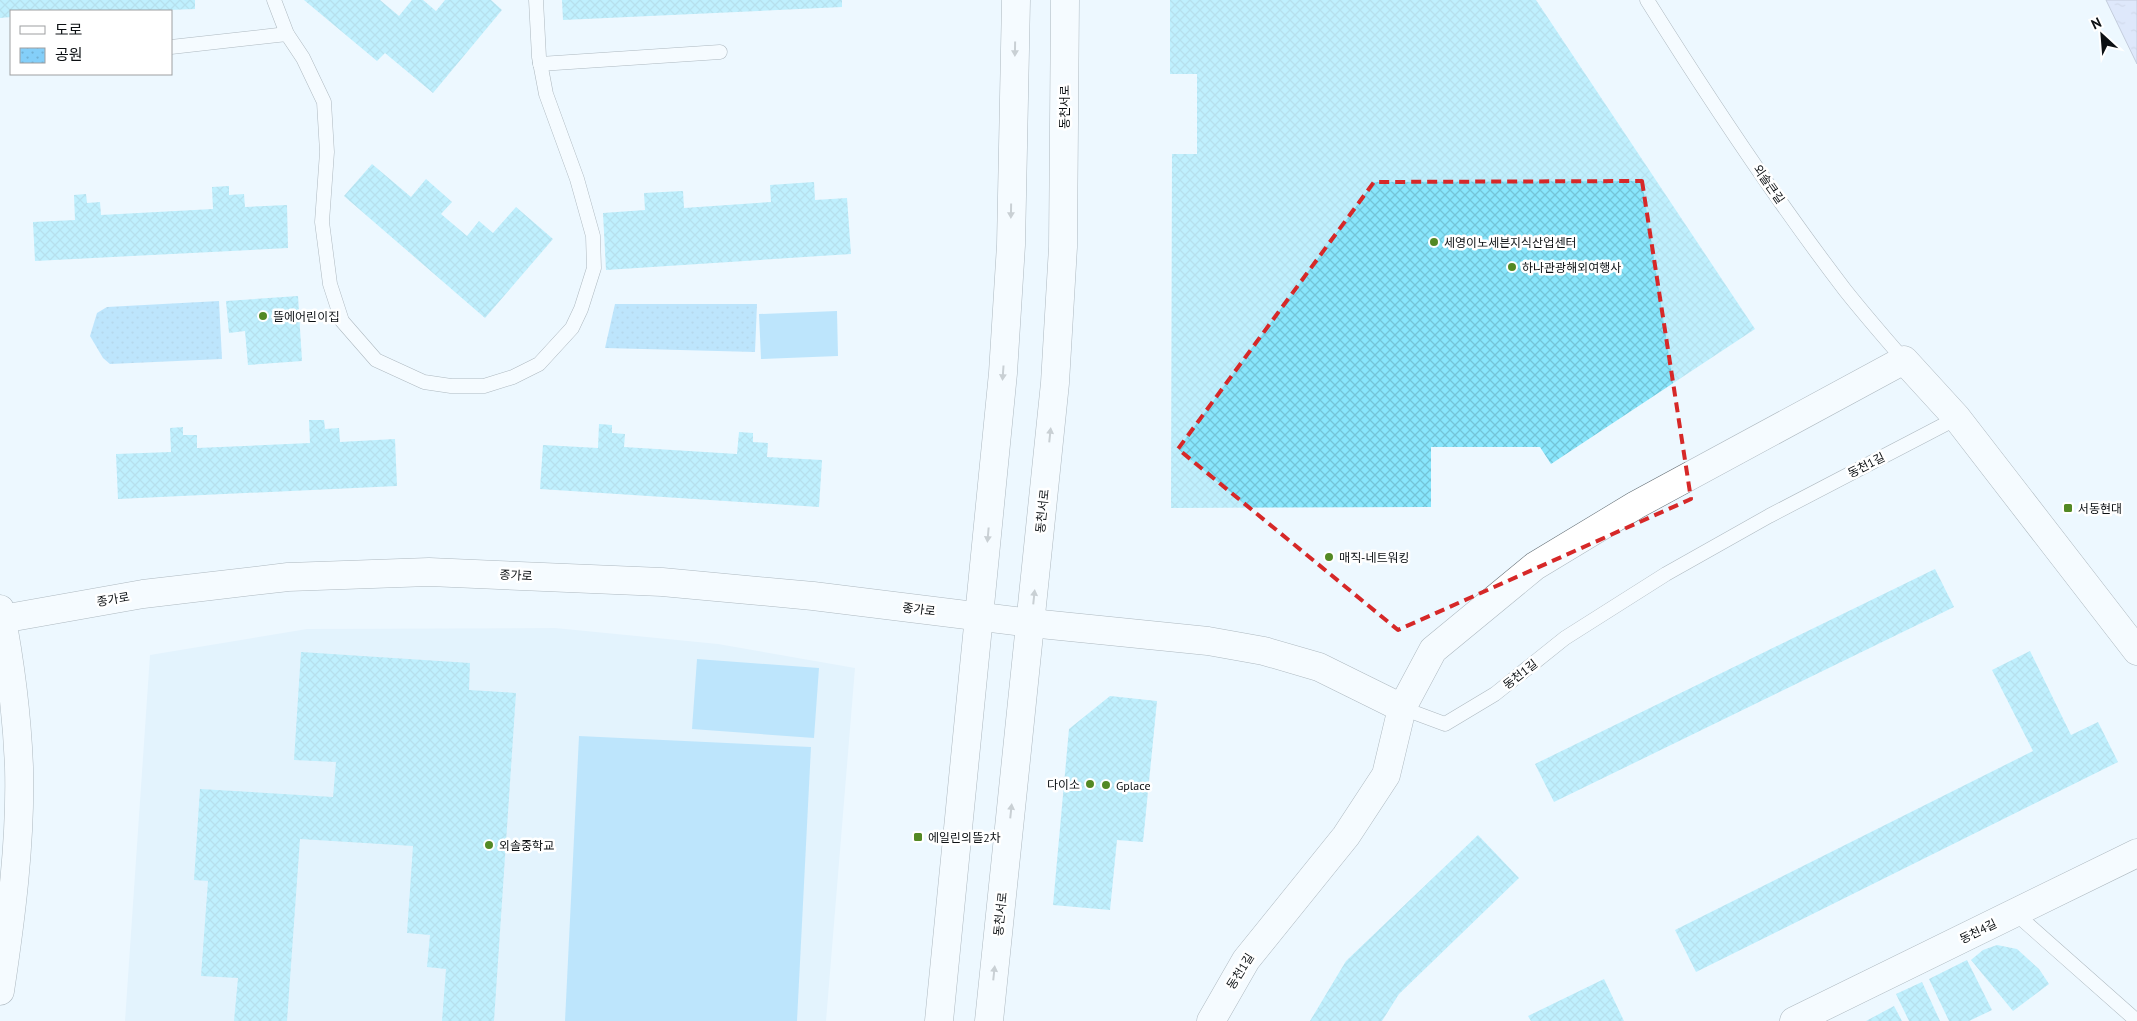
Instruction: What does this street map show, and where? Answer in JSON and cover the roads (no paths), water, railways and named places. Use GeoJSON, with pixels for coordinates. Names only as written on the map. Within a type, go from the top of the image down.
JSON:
{"type":"FeatureCollection","features":[{"type":"Feature","properties":{"kind":"street"},"geometry":{"type":"LineString","coordinates":[[939,1021],[1003,373],[1011,245],[1016,0]]}},
{"type":"Feature","properties":{"kind":"street","name":"동천서로"},"geometry":{"type":"LineString","coordinates":[[989,1021],[1055,382],[1062,257],[1065,0]]}},
{"type":"Feature","properties":{"kind":"street"},"geometry":{"type":"LineString","coordinates":[[1402,708],[1433,650],[1535,566],[1636,506],[1904,360],[1957,418],[2137,651]]}},
{"type":"Feature","properties":{"kind":"street","name":"종가로"},"geometry":{"type":"LineString","coordinates":[[0,991],[16,852],[19,768],[13,693],[1,614],[143,594],[288,577],[429,572],[662,582],[813,596],[1031,623],[1208,641],[1264,651],[1319,667],[1402,708]]}},
{"type":"Feature","properties":{"kind":"street","name":"동천1길"},"geometry":{"type":"LineString","coordinates":[[1211,1021],[1246,960],[1346,836],[1386,775],[1402,708]]}},
{"type":"Feature","properties":{"kind":"street","name":"동천4길"},"geometry":{"type":"LineString","coordinates":[[1794,1021],[2137,853]]}},
{"type":"Feature","properties":{"kind":"lane"},"geometry":{"type":"LineString","coordinates":[[274,0],[287,34],[303,58],[324,102],[327,152],[322,222],[330,284],[342,321],[376,360],[424,382],[451,386],[484,386],[513,377],[539,364],[572,328],[582,309],[594,268],[594,236],[546,94],[540,64],[536,0]]}},
{"type":"Feature","properties":{"kind":"lane","name":"외솔큰길"},"geometry":{"type":"LineString","coordinates":[[1647,0],[1713,106],[1845,290],[1904,360]]}},
{"type":"Feature","properties":{"kind":"lane"},"geometry":{"type":"LineString","coordinates":[[172,47],[287,34]]}},
{"type":"Feature","properties":{"kind":"lane"},"geometry":{"type":"LineString","coordinates":[[540,64],[720,52]]}},
{"type":"Feature","properties":{"kind":"lane","name":"동천1길"},"geometry":{"type":"LineString","coordinates":[[1402,708],[1445,724],[1495,694],[1565,638],[1666,574],[1769,516],[1957,418]]}},
{"type":"Feature","properties":{"kind":"lane"},"geometry":{"type":"LineString","coordinates":[[2015,913],[2137,1021]]}},
{"type":"Feature","properties":{"kind":"water"},"geometry":{"type":"Polygon","coordinates":[[[2106,0],[2137,0],[2137,64],[2106,0]]]}},
{"type":"Feature","properties":{"kind":"place","name":"세영이노세븐지식산업센터"},"geometry":{"type":"Point","coordinates":[1434,242]}},
{"type":"Feature","properties":{"kind":"place","name":"하나관광해외여행사"},"geometry":{"type":"Point","coordinates":[1512,267]}},
{"type":"Feature","properties":{"kind":"place","name":"뜰에어린이집"},"geometry":{"type":"Point","coordinates":[263,316]}},
{"type":"Feature","properties":{"kind":"place","name":"서동현대"},"geometry":{"type":"Point","coordinates":[2068,508]}},
{"type":"Feature","properties":{"kind":"place","name":"매직-네트워킹"},"geometry":{"type":"Point","coordinates":[1329,557]}},
{"type":"Feature","properties":{"kind":"place","name":"다이소"},"geometry":{"type":"Point","coordinates":[1090,784]}},
{"type":"Feature","properties":{"kind":"place","name":"Gplace"},"geometry":{"type":"Point","coordinates":[1106,785]}},
{"type":"Feature","properties":{"kind":"place","name":"에일린의뜰2차"},"geometry":{"type":"Point","coordinates":[918,837]}},
{"type":"Feature","properties":{"kind":"place","name":"외솔중학교"},"geometry":{"type":"Point","coordinates":[489,845]}}]}
